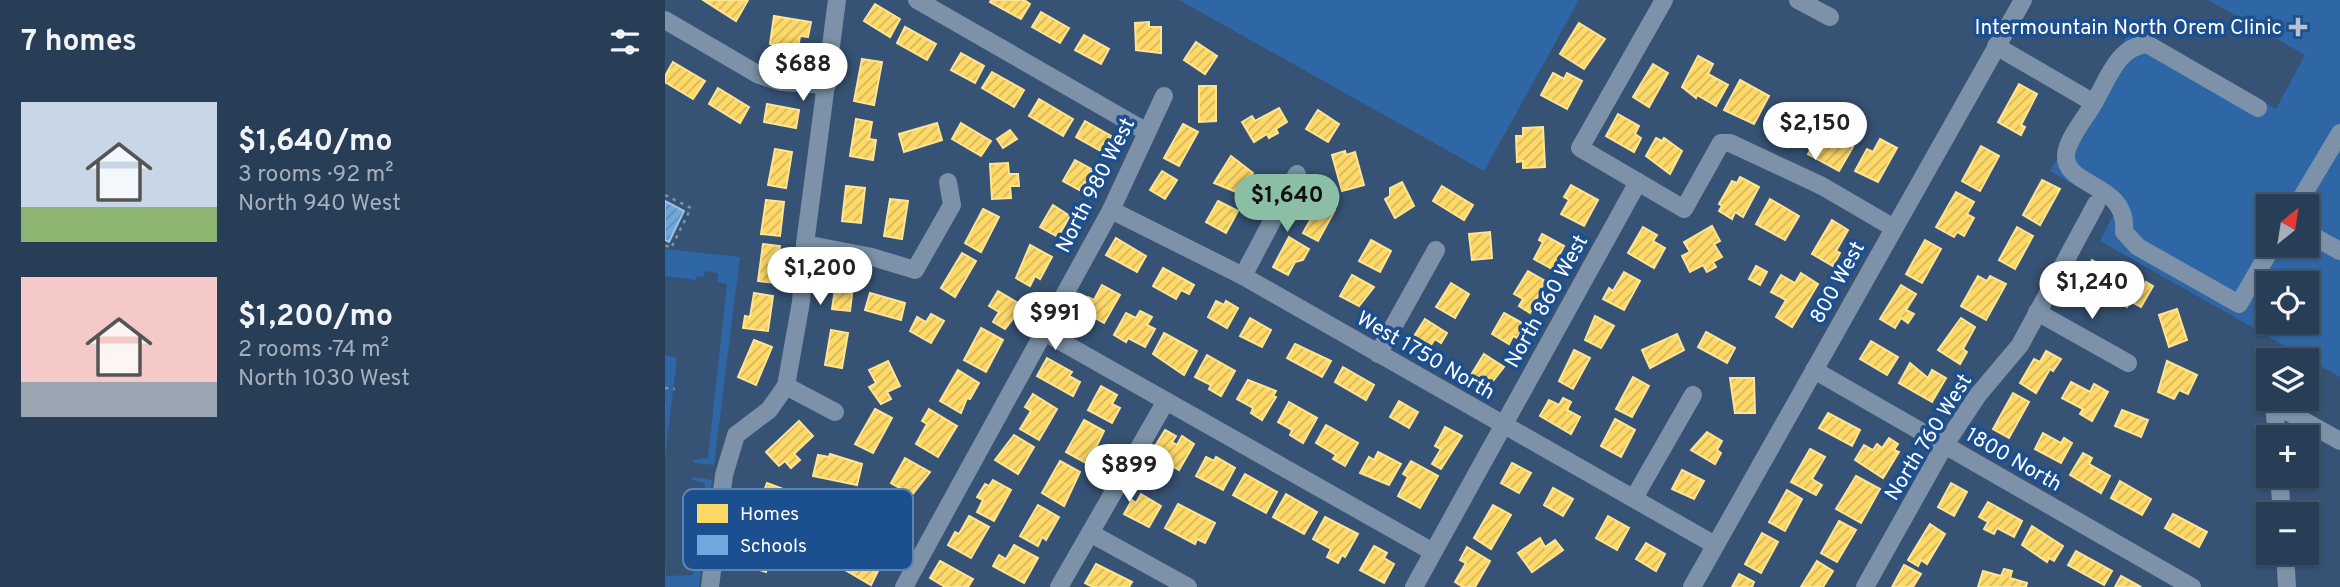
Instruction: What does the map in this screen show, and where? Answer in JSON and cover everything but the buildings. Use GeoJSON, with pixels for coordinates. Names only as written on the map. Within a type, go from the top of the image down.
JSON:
{"type":"FeatureCollection","features":[{"type":"Feature","properties":{"kind":"street"},"geometry":{"type":"LineString","coordinates":[[722,489],[736,435],[769,410],[786,386],[801,302],[805,244],[837,0]]}},
{"type":"Feature","properties":{"kind":"street"},"geometry":{"type":"LineString","coordinates":[[917,0],[1147,132]]}},
{"type":"Feature","properties":{"kind":"street"},"geometry":{"type":"LineString","coordinates":[[1798,0],[1830,18]]}},
{"type":"Feature","properties":{"kind":"street","name":"800 West"},"geometry":{"type":"LineString","coordinates":[[1692,587],[2022,0]]}},
{"type":"Feature","properties":{"kind":"street"},"geometry":{"type":"LineString","coordinates":[[1663,1],[1580,148],[1684,209],[1721,143],[1730,143],[1822,186],[1894,228]]}},
{"type":"Feature","properties":{"kind":"street"},"geometry":{"type":"LineString","coordinates":[[665,20],[759,75],[781,82],[827,85]]}},
{"type":"Feature","properties":{"kind":"street"},"geometry":{"type":"LineString","coordinates":[[2258,108],[2147,44],[2134,45],[2122,52],[2066,155],[2068,166],[2077,176],[2121,205],[2126,216],[2124,232],[2138,247],[2239,304],[2266,257]]}},
{"type":"Feature","properties":{"kind":"street"},"geometry":{"type":"LineString","coordinates":[[1996,46],[2094,103]]}},
{"type":"Feature","properties":{"kind":"street","name":"North 980 West"},"geometry":{"type":"LineString","coordinates":[[904,587],[1111,210],[1164,96]]}},
{"type":"Feature","properties":{"kind":"street"},"geometry":{"type":"LineString","coordinates":[[2305,194],[2340,134]]}},
{"type":"Feature","properties":{"kind":"street"},"geometry":{"type":"LineString","coordinates":[[1243,276],[1297,174]]}},
{"type":"Feature","properties":{"kind":"street"},"geometry":{"type":"LineString","coordinates":[[805,244],[871,257],[915,270],[952,205],[948,182]]}},
{"type":"Feature","properties":{"kind":"street","name":"North 860 West"},"geometry":{"type":"LineString","coordinates":[[1414,587],[1638,183]]}},
{"type":"Feature","properties":{"kind":"street","name":"North 760 West"},"geometry":{"type":"LineString","coordinates":[[1865,587],[1944,446],[1978,396],[2020,345],[2096,204]]}},
{"type":"Feature","properties":{"kind":"street","name":"West 1750 North"},"geometry":{"type":"LineString","coordinates":[[1111,210],[1243,276],[1715,545]]}},
{"type":"Feature","properties":{"kind":"street"},"geometry":{"type":"LineString","coordinates":[[2319,239],[2340,251]]}},
{"type":"Feature","properties":{"kind":"street"},"geometry":{"type":"LineString","coordinates":[[1378,354],[1436,250]]}},
{"type":"Feature","properties":{"kind":"street"},"geometry":{"type":"LineString","coordinates":[[2037,312],[2128,363]]}},
{"type":"Feature","properties":{"kind":"street"},"geometry":{"type":"LineString","coordinates":[[1044,332],[1433,552]]}},
{"type":"Feature","properties":{"kind":"street","name":"1800 North"},"geometry":{"type":"LineString","coordinates":[[1814,370],[2192,587]]}},
{"type":"Feature","properties":{"kind":"street"},"geometry":{"type":"LineString","coordinates":[[786,386],[835,412]]}},
{"type":"Feature","properties":{"kind":"street"},"geometry":{"type":"LineString","coordinates":[[1634,498],[1693,395]]}},
{"type":"Feature","properties":{"kind":"street"},"geometry":{"type":"LineString","coordinates":[[1059,587],[1166,401]]}},
{"type":"Feature","properties":{"kind":"street"},"geometry":{"type":"LineString","coordinates":[[2276,425],[2274,404],[2311,425]]}},
{"type":"Feature","properties":{"kind":"street"},"geometry":{"type":"LineString","coordinates":[[2319,429],[2340,441]]}},
{"type":"Feature","properties":{"kind":"street"},"geometry":{"type":"LineString","coordinates":[[1090,533],[1188,587]]}},
{"type":"Feature","properties":{"kind":"street"},"geometry":{"type":"LineString","coordinates":[[2286,565],[2287,587]]}},
{"type":"Feature","properties":{"kind":"path"},"geometry":{"type":"LineString","coordinates":[[665,195],[691,208],[671,248],[665,245]]}},
{"type":"Feature","properties":{"kind":"path"},"geometry":{"type":"LineString","coordinates":[[665,388],[675,389]]}},
{"type":"Feature","properties":{"kind":"shaded area"},"geometry":{"type":"Polygon","coordinates":[[[1179,0],[1579,0],[1484,171],[1179,0]]]}},
{"type":"Feature","properties":{"kind":"shaded area"},"geometry":{"type":"Polygon","coordinates":[[[2208,0],[2340,0],[2340,377],[2319,365],[2319,348],[2289,348],[2264,334],[2319,334],[2319,271],[2256,271],[2256,329],[2100,241],[2116,209],[2050,171],[2132,27],[2276,109],[2305,55],[2208,0]]]}},
{"type":"Feature","properties":{"kind":"shaded area"},"geometry":{"type":"Polygon","coordinates":[[[665,249],[740,257],[714,465],[695,463],[693,460],[708,458],[727,284],[718,282],[718,273],[705,271],[704,277],[697,276],[696,280],[665,276],[665,249]]]}},
{"type":"Feature","properties":{"kind":"shaded area"},"geometry":{"type":"Polygon","coordinates":[[[665,355],[677,358],[665,457],[665,355]]]}},
{"type":"Feature","properties":{"kind":"shaded area"},"geometry":{"type":"Polygon","coordinates":[[[693,477],[712,480],[711,489],[704,489],[705,483],[692,480],[693,477]]]}},
{"type":"Feature","properties":{"kind":"shaded area"},"geometry":{"type":"Polygon","coordinates":[[[665,561],[666,576],[693,575],[694,570],[701,570],[699,587],[665,587],[665,561]]]}},
{"type":"Feature","properties":{"kind":"place","name":"Intermountain North Orem Clinic"},"geometry":{"type":"Point","coordinates":[2298,27]}}]}
